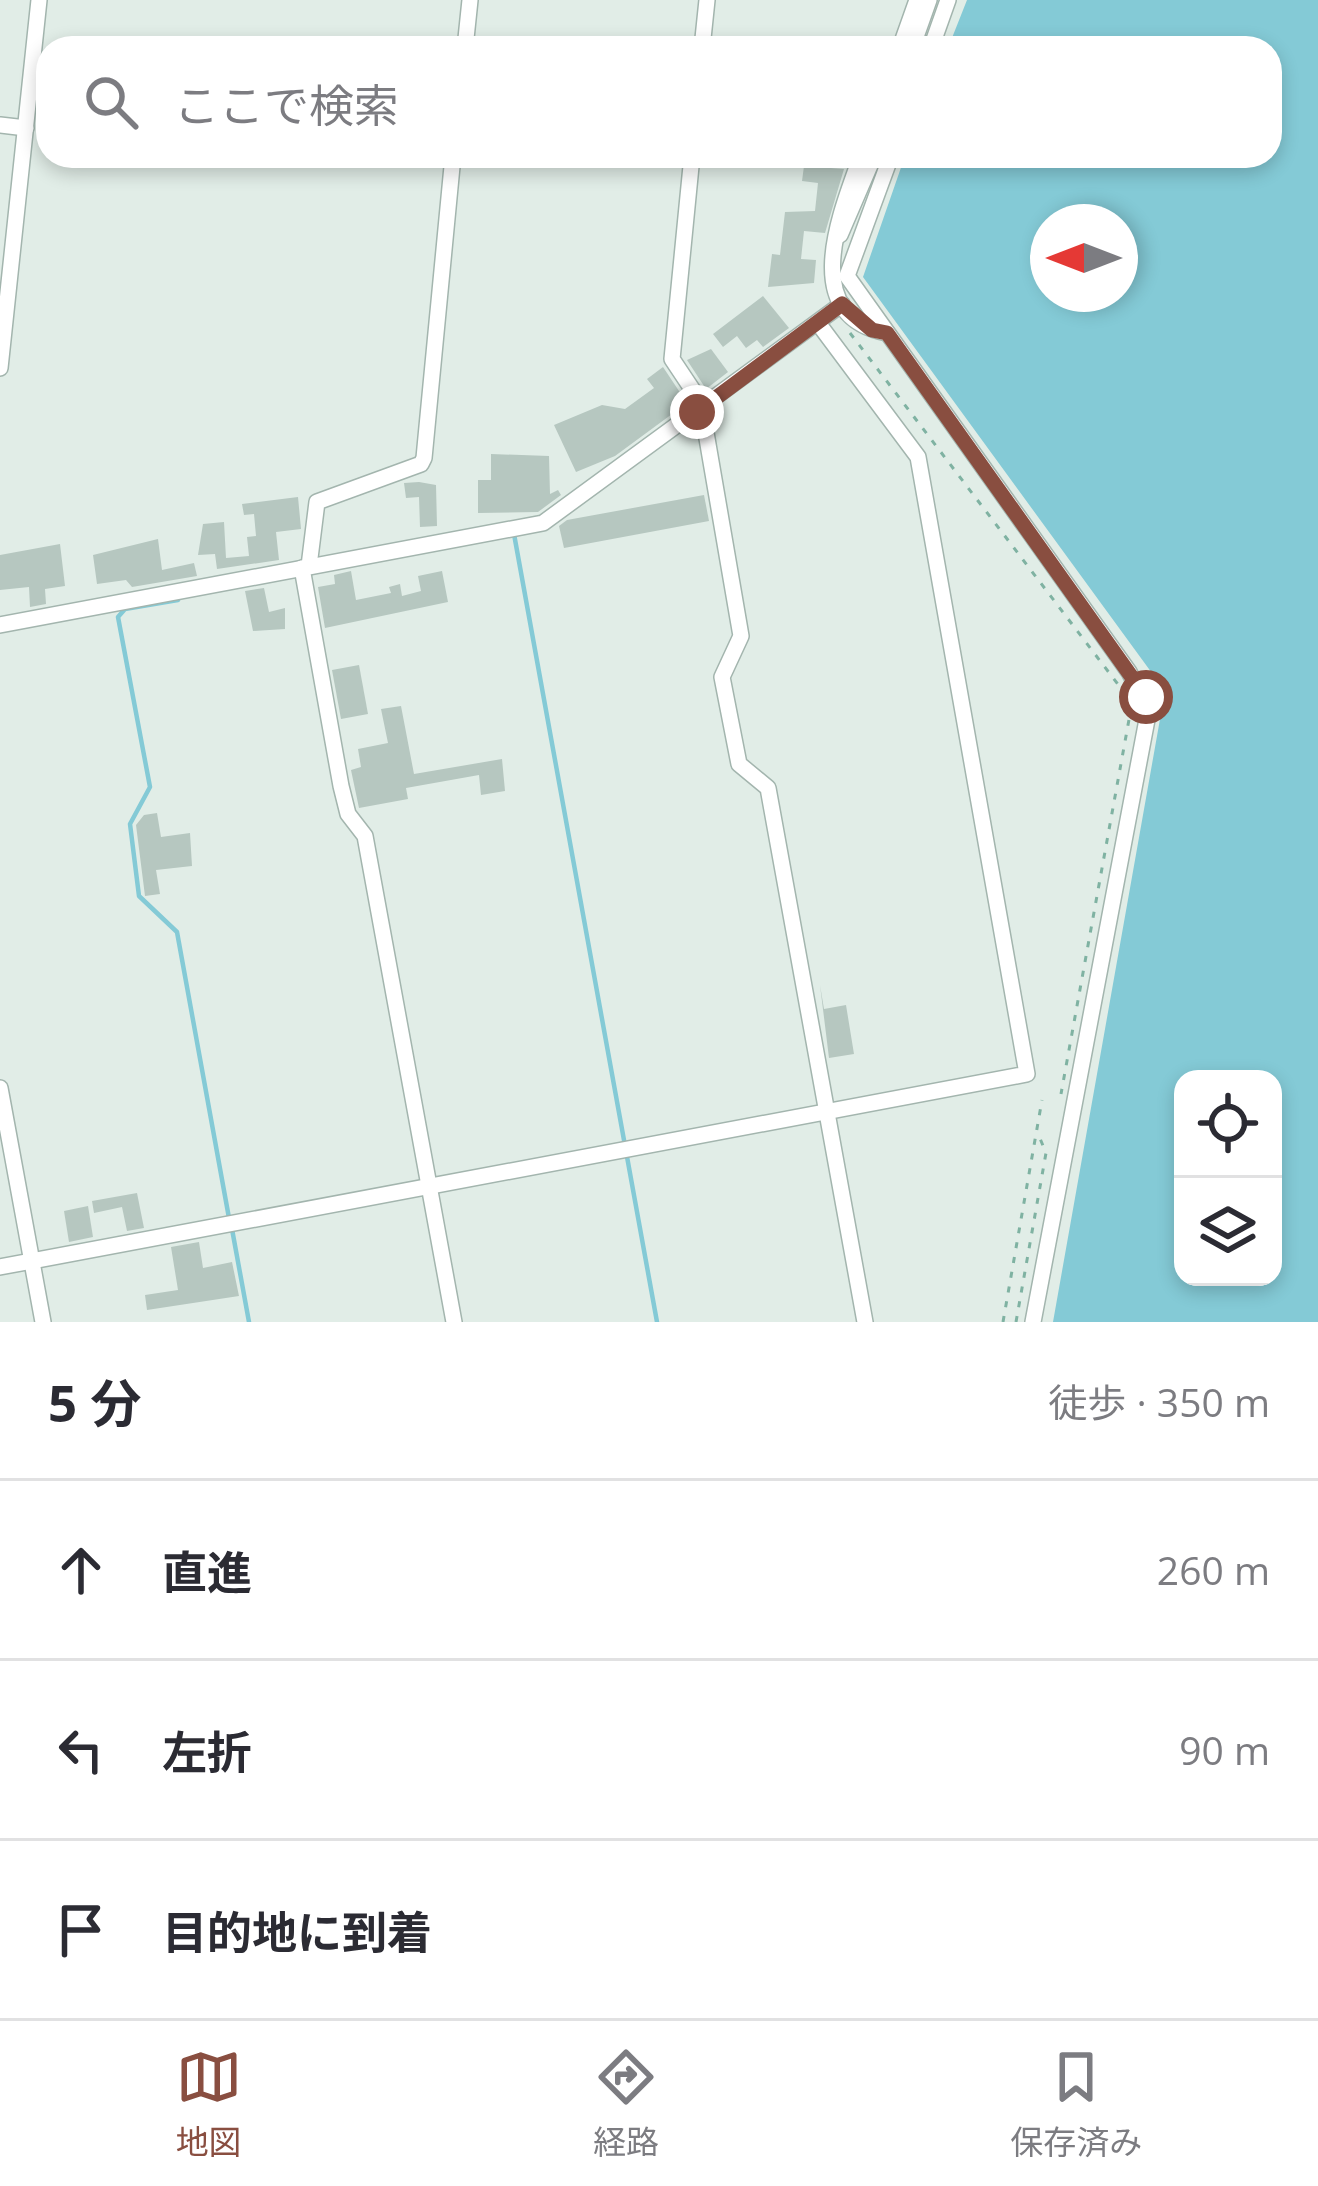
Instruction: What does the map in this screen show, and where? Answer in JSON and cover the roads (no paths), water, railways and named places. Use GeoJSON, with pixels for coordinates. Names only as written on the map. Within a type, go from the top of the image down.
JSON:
{"type":"FeatureCollection","features":[{"type":"Feature","properties":{"kind":"street"},"geometry":{"type":"LineString","coordinates":[[0,368],[39,0]]}},
{"type":"Feature","properties":{"kind":"street"},"geometry":{"type":"LineString","coordinates":[[466,36],[470,0]]}},
{"type":"Feature","properties":{"kind":"street"},"geometry":{"type":"LineString","coordinates":[[704,36],[707,0]]}},
{"type":"Feature","properties":{"kind":"street"},"geometry":{"type":"LineString","coordinates":[[904,36],[917,0]]}},
{"type":"Feature","properties":{"kind":"street"},"geometry":{"type":"LineString","coordinates":[[916,36],[929,0]]}},
{"type":"Feature","properties":{"kind":"street"},"geometry":{"type":"LineString","coordinates":[[935,36],[948,0]]}},
{"type":"Feature","properties":{"kind":"street"},"geometry":{"type":"LineString","coordinates":[[0,125],[26,128]]}},
{"type":"Feature","properties":{"kind":"street"},"geometry":{"type":"LineString","coordinates":[[452,168],[424,458],[421,464],[317,502],[306,567],[341,786],[348,814],[365,836],[454,1322]]}},
{"type":"Feature","properties":{"kind":"street"},"geometry":{"type":"LineString","coordinates":[[691,168],[672,359],[704,422],[741,636],[722,677],[739,764],[768,788],[865,1322]]}},
{"type":"Feature","properties":{"kind":"street"},"geometry":{"type":"LineString","coordinates":[[0,1267],[1027,1074],[918,457],[833,315],[831,248],[857,168]]}},
{"type":"Feature","properties":{"kind":"street"},"geometry":{"type":"LineString","coordinates":[[831,248],[852,218],[870,168]]}},
{"type":"Feature","properties":{"kind":"street"},"geometry":{"type":"LineString","coordinates":[[887,168],[847,276],[1129,672],[1149,709],[1034,1322]]}},
{"type":"Feature","properties":{"kind":"street"},"geometry":{"type":"LineString","coordinates":[[831,283],[851,236],[865,226]]}},
{"type":"Feature","properties":{"kind":"street"},"geometry":{"type":"LineString","coordinates":[[0,625],[543,523],[833,315]]}},
{"type":"Feature","properties":{"kind":"street"},"geometry":{"type":"LineString","coordinates":[[833,315],[887,333]]}},
{"type":"Feature","properties":{"kind":"street"},"geometry":{"type":"LineString","coordinates":[[0,1088],[43,1322]]}},
{"type":"Feature","properties":{"kind":"water"},"geometry":{"type":"Polygon","coordinates":[[[967,0],[1318,0],[1318,1322],[1053,1322],[1165,691],[863,277],[901,168],[1282,168],[1282,36],[953,36],[967,0]]]}},
{"type":"Feature","properties":{"kind":"waterway"},"geometry":{"type":"LineString","coordinates":[[514,534],[657,1322]]}},
{"type":"Feature","properties":{"kind":"waterway"},"geometry":{"type":"LineString","coordinates":[[178,600],[125,609],[118,617],[150,787],[130,824],[139,896],[177,932],[229,1218]]}},
{"type":"Feature","properties":{"kind":"waterway"},"geometry":{"type":"LineString","coordinates":[[232,1229],[249,1322]]}}]}
